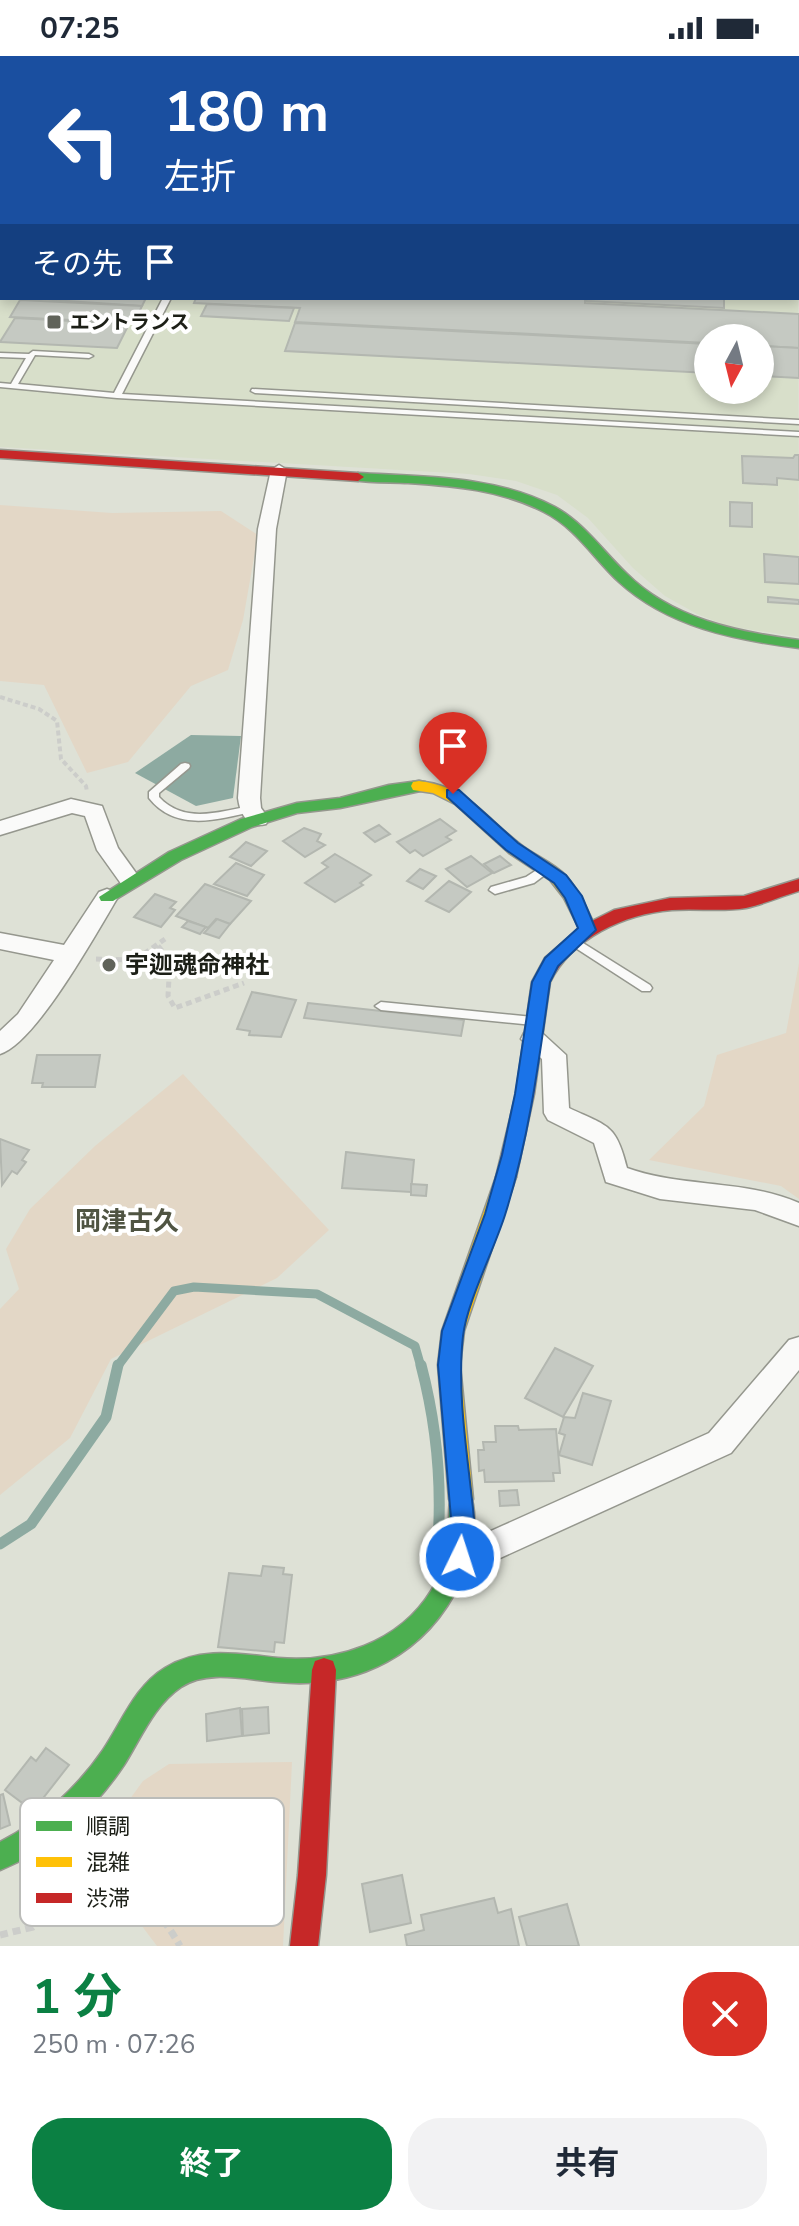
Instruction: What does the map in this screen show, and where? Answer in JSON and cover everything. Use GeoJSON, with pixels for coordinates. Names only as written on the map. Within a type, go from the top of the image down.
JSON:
{"type":"FeatureCollection","features":[{"type":"Feature","properties":{"kind":"street"},"geometry":{"type":"LineString","coordinates":[[0,454],[458,481],[517,496],[575,525],[623,579],[678,614],[728,633],[799,644]]}},
{"type":"Feature","properties":{"kind":"street"},"geometry":{"type":"LineString","coordinates":[[254,814],[267,529],[279,470]]}},
{"type":"Feature","properties":{"kind":"street"},"geometry":{"type":"LineString","coordinates":[[0,1045],[27,1020],[107,897],[130,880],[254,814],[337,804],[402,785],[438,789],[465,802],[512,846],[546,868],[573,896],[581,936]]}},
{"type":"Feature","properties":{"kind":"street"},"geometry":{"type":"LineString","coordinates":[[0,828],[71,806],[94,811],[108,850],[130,880]]}},
{"type":"Feature","properties":{"kind":"street"},"geometry":{"type":"LineString","coordinates":[[78,1798],[106,1768],[156,1693],[176,1676],[199,1669],[225,1667],[324,1670],[368,1661],[396,1645],[416,1628],[444,1593],[460,1557],[464,1530],[449,1365],[453,1331],[495,1214],[512,1155],[541,982],[551,962],[601,921],[647,906],[745,902],[799,885]]}},
{"type":"Feature","properties":{"kind":"street"},"geometry":{"type":"LineString","coordinates":[[0,941],[68,954]]}},
{"type":"Feature","properties":{"kind":"street"},"geometry":{"type":"LineString","coordinates":[[534,1030],[554,1055],[557,1113],[603,1136],[615,1175],[638,1186],[766,1203],[799,1215]]}},
{"type":"Feature","properties":{"kind":"street"},"geometry":{"type":"LineString","coordinates":[[460,1557],[720,1443],[799,1349]]}},
{"type":"Feature","properties":{"kind":"street"},"geometry":{"type":"LineString","coordinates":[[304,1946],[312,1875],[324,1670]]}},
{"type":"Feature","properties":{"kind":"street"},"geometry":{"type":"LineString","coordinates":[[0,1857],[20,1844]]}},
{"type":"Feature","properties":{"kind":"lane"},"geometry":{"type":"LineString","coordinates":[[117,396],[166,300]]}},
{"type":"Feature","properties":{"kind":"lane"},"geometry":{"type":"LineString","coordinates":[[13,386],[33,353],[89,356]]}},
{"type":"Feature","properties":{"kind":"lane"},"geometry":{"type":"LineString","coordinates":[[0,355],[31,356]]}},
{"type":"Feature","properties":{"kind":"lane"},"geometry":{"type":"LineString","coordinates":[[0,385],[117,396],[799,434]]}},
{"type":"Feature","properties":{"kind":"lane"},"geometry":{"type":"LineString","coordinates":[[255,391],[799,422]]}},
{"type":"Feature","properties":{"kind":"lane"},"geometry":{"type":"LineString","coordinates":[[759,419],[760,432]]}},
{"type":"Feature","properties":{"kind":"lane"},"geometry":{"type":"LineString","coordinates":[[185,766],[154,792],[154,798],[165,810],[184,817],[203,818],[254,814]]}},
{"type":"Feature","properties":{"kind":"lane"},"geometry":{"type":"LineString","coordinates":[[495,890],[530,880],[546,868]]}},
{"type":"Feature","properties":{"kind":"lane"},"geometry":{"type":"LineString","coordinates":[[581,936],[646,988]]}},
{"type":"Feature","properties":{"kind":"lane"},"geometry":{"type":"LineString","coordinates":[[381,1006],[534,1030]]}},
{"type":"Feature","properties":{"kind":"path"},"geometry":{"type":"LineString","coordinates":[[0,697],[39,709],[57,721],[61,759],[86,786],[94,811]]}},
{"type":"Feature","properties":{"kind":"path"},"geometry":{"type":"LineString","coordinates":[[106,963],[96,959],[132,961],[165,939]]}},
{"type":"Feature","properties":{"kind":"path"},"geometry":{"type":"LineString","coordinates":[[158,946],[170,960],[168,996],[175,1008],[244,983]]}},
{"type":"Feature","properties":{"kind":"path"},"geometry":{"type":"LineString","coordinates":[[0,1935],[34,1926]]}},
{"type":"Feature","properties":{"kind":"path"},"geometry":{"type":"LineString","coordinates":[[167,1926],[180,1946]]}},
{"type":"Feature","properties":{"kind":"shaded area"},"geometry":{"type":"Polygon","coordinates":[[[0,300],[798,300],[799,637],[727,626],[697,614],[665,596],[633,568],[588,518],[557,495],[516,481],[469,474],[0,447],[0,300]]]}},
{"type":"Feature","properties":{"kind":"shaded area"},"geometry":{"type":"Polygon","coordinates":[[[0,505],[112,513],[221,511],[258,535],[243,620],[228,670],[191,686],[128,762],[87,773],[44,685],[0,681],[0,505]]]}},
{"type":"Feature","properties":{"kind":"shaded area"},"geometry":{"type":"Polygon","coordinates":[[[799,963],[799,1199],[781,1186],[649,1160],[704,1106],[717,1055],[786,1033],[799,963]]]}},
{"type":"Feature","properties":{"kind":"shaded area"},"geometry":{"type":"Polygon","coordinates":[[[183,1074],[329,1230],[277,1278],[111,1359],[70,1438],[0,1495],[0,1309],[19,1289],[6,1249],[30,1209],[95,1146],[183,1074]]]}},
{"type":"Feature","properties":{"kind":"shaded area"},"geometry":{"type":"Polygon","coordinates":[[[292,1762],[284,1926],[284,1798],[131,1798],[143,1781],[169,1764],[292,1762]]]}},
{"type":"Feature","properties":{"kind":"shaded area"},"geometry":{"type":"Polygon","coordinates":[[[142,1926],[284,1926],[283,1946],[157,1946],[142,1926]]]}},
{"type":"Feature","properties":{"kind":"water"},"geometry":{"type":"Polygon","coordinates":[[[191,735],[241,736],[233,798],[196,806],[135,773],[191,735]]]}},
{"type":"Feature","properties":{"kind":"building"},"geometry":{"type":"Polygon","coordinates":[[[20,300],[142,306],[134,323],[10,317],[20,300]]]}},
{"type":"Feature","properties":{"kind":"building"},"geometry":{"type":"Polygon","coordinates":[[[52,300],[145,300],[142,306],[52,300]]]}},
{"type":"Feature","properties":{"kind":"building"},"geometry":{"type":"Polygon","coordinates":[[[195,300],[585,300],[585,303],[799,314],[799,348],[774,347],[774,324],[694,324],[694,342],[295,322],[300,308],[194,303],[195,300]]]}},
{"type":"Feature","properties":{"kind":"building"},"geometry":{"type":"Polygon","coordinates":[[[724,300],[724,308],[586,301],[724,300]]]}},
{"type":"Feature","properties":{"kind":"building"},"geometry":{"type":"Polygon","coordinates":[[[207,304],[294,308],[289,321],[201,316],[207,304]]]}},
{"type":"Feature","properties":{"kind":"building"},"geometry":{"type":"Polygon","coordinates":[[[15,318],[129,324],[117,348],[0,342],[15,318]]]}},
{"type":"Feature","properties":{"kind":"building"},"geometry":{"type":"Polygon","coordinates":[[[295,323],[694,343],[694,372],[285,351],[295,323]]]}},
{"type":"Feature","properties":{"kind":"building"},"geometry":{"type":"Polygon","coordinates":[[[774,347],[799,348],[799,378],[774,377],[774,347]]]}},
{"type":"Feature","properties":{"kind":"building"},"geometry":{"type":"Polygon","coordinates":[[[799,455],[799,480],[777,478],[777,485],[743,483],[742,456],[793,458],[799,455]]]}},
{"type":"Feature","properties":{"kind":"building"},"geometry":{"type":"Polygon","coordinates":[[[730,502],[752,503],[752,527],[730,526],[730,502]]]}},
{"type":"Feature","properties":{"kind":"building"},"geometry":{"type":"Polygon","coordinates":[[[764,554],[799,557],[799,584],[765,582],[764,554]]]}},
{"type":"Feature","properties":{"kind":"building"},"geometry":{"type":"Polygon","coordinates":[[[768,597],[799,600],[799,604],[768,602],[768,597]]]}},
{"type":"Feature","properties":{"kind":"building"},"geometry":{"type":"Polygon","coordinates":[[[440,819],[456,831],[446,837],[451,840],[423,856],[415,850],[410,853],[397,842],[440,819]]]}},
{"type":"Feature","properties":{"kind":"building"},"geometry":{"type":"Polygon","coordinates":[[[379,825],[390,834],[375,842],[364,833],[379,825]]]}},
{"type":"Feature","properties":{"kind":"building"},"geometry":{"type":"Polygon","coordinates":[[[304,828],[321,834],[317,841],[325,845],[305,857],[283,841],[304,828]]]}},
{"type":"Feature","properties":{"kind":"building"},"geometry":{"type":"Polygon","coordinates":[[[246,842],[267,851],[251,866],[230,857],[246,842]]]}},
{"type":"Feature","properties":{"kind":"building"},"geometry":{"type":"Polygon","coordinates":[[[335,854],[371,875],[360,883],[363,885],[335,902],[305,883],[328,867],[322,863],[335,854]]]}},
{"type":"Feature","properties":{"kind":"building"},"geometry":{"type":"Polygon","coordinates":[[[471,856],[492,873],[467,887],[446,869],[471,856]]]}},
{"type":"Feature","properties":{"kind":"building"},"geometry":{"type":"Polygon","coordinates":[[[500,856],[511,865],[494,873],[484,864],[500,856]]]}},
{"type":"Feature","properties":{"kind":"building"},"geometry":{"type":"Polygon","coordinates":[[[236,863],[264,875],[247,896],[214,884],[236,863]]]}},
{"type":"Feature","properties":{"kind":"building"},"geometry":{"type":"Polygon","coordinates":[[[420,869],[436,876],[423,889],[407,881],[420,869]]]}},
{"type":"Feature","properties":{"kind":"building"},"geometry":{"type":"Polygon","coordinates":[[[449,881],[471,892],[449,912],[426,901],[449,881]]]}},
{"type":"Feature","properties":{"kind":"building"},"geometry":{"type":"Polygon","coordinates":[[[205,884],[251,901],[230,924],[216,919],[208,928],[176,916],[205,884]]]}},
{"type":"Feature","properties":{"kind":"building"},"geometry":{"type":"Polygon","coordinates":[[[155,894],[176,902],[170,908],[175,910],[161,927],[134,917],[155,894]]]}},
{"type":"Feature","properties":{"kind":"building"},"geometry":{"type":"Polygon","coordinates":[[[217,919],[230,924],[219,938],[204,933],[217,919]]]}},
{"type":"Feature","properties":{"kind":"building"},"geometry":{"type":"Polygon","coordinates":[[[188,921],[206,927],[200,934],[182,927],[188,921]]]}},
{"type":"Feature","properties":{"kind":"building"},"geometry":{"type":"Polygon","coordinates":[[[252,992],[296,1000],[281,1037],[249,1035],[250,1031],[237,1029],[252,992]]]}},
{"type":"Feature","properties":{"kind":"building"},"geometry":{"type":"Polygon","coordinates":[[[308,1003],[464,1020],[461,1036],[304,1018],[308,1003]]]}},
{"type":"Feature","properties":{"kind":"building"},"geometry":{"type":"Polygon","coordinates":[[[37,1055],[100,1055],[95,1087],[42,1087],[43,1083],[32,1083],[37,1055]]]}},
{"type":"Feature","properties":{"kind":"building"},"geometry":{"type":"Polygon","coordinates":[[[0,1139],[29,1150],[22,1160],[26,1162],[17,1174],[12,1171],[2,1185],[0,1139]]]}},
{"type":"Feature","properties":{"kind":"building"},"geometry":{"type":"Polygon","coordinates":[[[346,1152],[414,1160],[411,1192],[342,1188],[346,1152]]]}},
{"type":"Feature","properties":{"kind":"building"},"geometry":{"type":"Polygon","coordinates":[[[411,1184],[427,1185],[426,1196],[411,1195],[411,1184]]]}},
{"type":"Feature","properties":{"kind":"building"},"geometry":{"type":"Polygon","coordinates":[[[555,1348],[593,1366],[563,1417],[525,1398],[555,1348]]]}},
{"type":"Feature","properties":{"kind":"building"},"geometry":{"type":"Polygon","coordinates":[[[583,1393],[611,1401],[592,1465],[559,1455],[565,1435],[559,1433],[564,1417],[575,1418],[583,1393]]]}},
{"type":"Feature","properties":{"kind":"building"},"geometry":{"type":"Polygon","coordinates":[[[495,1426],[518,1426],[519,1430],[556,1429],[560,1473],[553,1473],[554,1481],[485,1482],[484,1470],[479,1471],[478,1450],[484,1450],[483,1442],[496,1442],[495,1426]]]}},
{"type":"Feature","properties":{"kind":"building"},"geometry":{"type":"Polygon","coordinates":[[[517,1490],[519,1505],[500,1506],[499,1491],[517,1490]]]}},
{"type":"Feature","properties":{"kind":"building"},"geometry":{"type":"Polygon","coordinates":[[[263,1566],[284,1568],[283,1574],[292,1575],[284,1643],[275,1642],[274,1652],[218,1647],[229,1573],[261,1576],[263,1566]]]}},
{"type":"Feature","properties":{"kind":"building"},"geometry":{"type":"Polygon","coordinates":[[[268,1707],[269,1733],[243,1736],[242,1709],[268,1707]]]}},
{"type":"Feature","properties":{"kind":"building"},"geometry":{"type":"Polygon","coordinates":[[[240,1708],[242,1736],[207,1741],[206,1714],[240,1708]]]}},
{"type":"Feature","properties":{"kind":"building"},"geometry":{"type":"Polygon","coordinates":[[[46,1748],[69,1765],[43,1798],[20,1798],[20,1801],[5,1790],[31,1757],[36,1761],[46,1748]]]}},
{"type":"Feature","properties":{"kind":"building"},"geometry":{"type":"Polygon","coordinates":[[[3,1794],[10,1825],[0,1829],[0,1795],[3,1794]]]}},
{"type":"Feature","properties":{"kind":"building"},"geometry":{"type":"Polygon","coordinates":[[[402,1875],[411,1923],[370,1932],[362,1884],[402,1875]]]}},
{"type":"Feature","properties":{"kind":"building"},"geometry":{"type":"Polygon","coordinates":[[[494,1898],[498,1913],[511,1909],[519,1946],[407,1946],[405,1935],[424,1930],[421,1915],[494,1898]]]}},
{"type":"Feature","properties":{"kind":"building"},"geometry":{"type":"Polygon","coordinates":[[[567,1904],[579,1946],[527,1946],[519,1917],[567,1904]]]}},
{"type":"Feature","properties":{"kind":"waterway"},"geometry":{"type":"LineString","coordinates":[[118,1366],[174,1291],[194,1287],[317,1294],[415,1346],[421,1367]]}},
{"type":"Feature","properties":{"kind":"waterway"},"geometry":{"type":"LineString","coordinates":[[421,1365],[437,1452],[438,1541]]}},
{"type":"Feature","properties":{"kind":"waterway"},"geometry":{"type":"LineString","coordinates":[[0,1544],[31,1524],[106,1417],[118,1366]]}},
{"type":"Feature","properties":{"kind":"traffic: fast"},"geometry":{"type":"LineString","coordinates":[[358,477],[455,483],[526,499],[549,509],[571,524],[624,579],[662,607],[729,632],[799,644]]}},
{"type":"Feature","properties":{"kind":"traffic: fast"},"geometry":{"type":"LineString","coordinates":[[107,897],[175,856],[246,823],[297,808],[340,803],[389,790],[419,786]]}},
{"type":"Feature","properties":{"kind":"traffic: fast"},"geometry":{"type":"LineString","coordinates":[[81,1798],[113,1758],[148,1702],[175,1676],[203,1666],[219,1665],[295,1671],[332,1668],[365,1659],[395,1644],[420,1624],[440,1599],[454,1570],[461,1536],[461,1499]]}},
{"type":"Feature","properties":{"kind":"traffic: fast"},"geometry":{"type":"LineString","coordinates":[[0,1857],[20,1846]]}},
{"type":"Feature","properties":{"kind":"traffic: slow"},"geometry":{"type":"LineString","coordinates":[[419,786],[435,788],[461,800],[515,849],[556,876],[569,892],[588,930]]}},
{"type":"Feature","properties":{"kind":"traffic: slow"},"geometry":{"type":"LineString","coordinates":[[461,1499],[449,1365],[453,1331],[506,1177]]}},
{"type":"Feature","properties":{"kind":"traffic: jam"},"geometry":{"type":"LineString","coordinates":[[0,454],[358,477]]}},
{"type":"Feature","properties":{"kind":"traffic: jam"},"geometry":{"type":"LineString","coordinates":[[506,1177],[525,1094],[541,982],[551,962],[588,930],[620,914],[670,904],[745,902],[799,885]]}},
{"type":"Feature","properties":{"kind":"traffic: jam"},"geometry":{"type":"LineString","coordinates":[[304,1946],[312,1875],[324,1670]]}},
{"type":"Feature","properties":{"kind":"place","name":"エントランス"},"geometry":{"type":"Point","coordinates":[54,322]}},
{"type":"Feature","properties":{"kind":"place","name":"宇迦魂命神社"},"geometry":{"type":"Point","coordinates":[109,965]}},
{"type":"Feature","properties":{"kind":"district","name":"岡津古久"},"geometry":{"type":"Point","coordinates":[127,1221]}},
{"type":"Feature","properties":{"kind":"route"},"geometry":{"type":"LineString","coordinates":[[453,794],[512,846],[560,879],[573,896],[588,930],[551,962],[541,982],[525,1094],[512,1155],[495,1214],[453,1331],[449,1365],[464,1530],[460,1557]]}}]}
